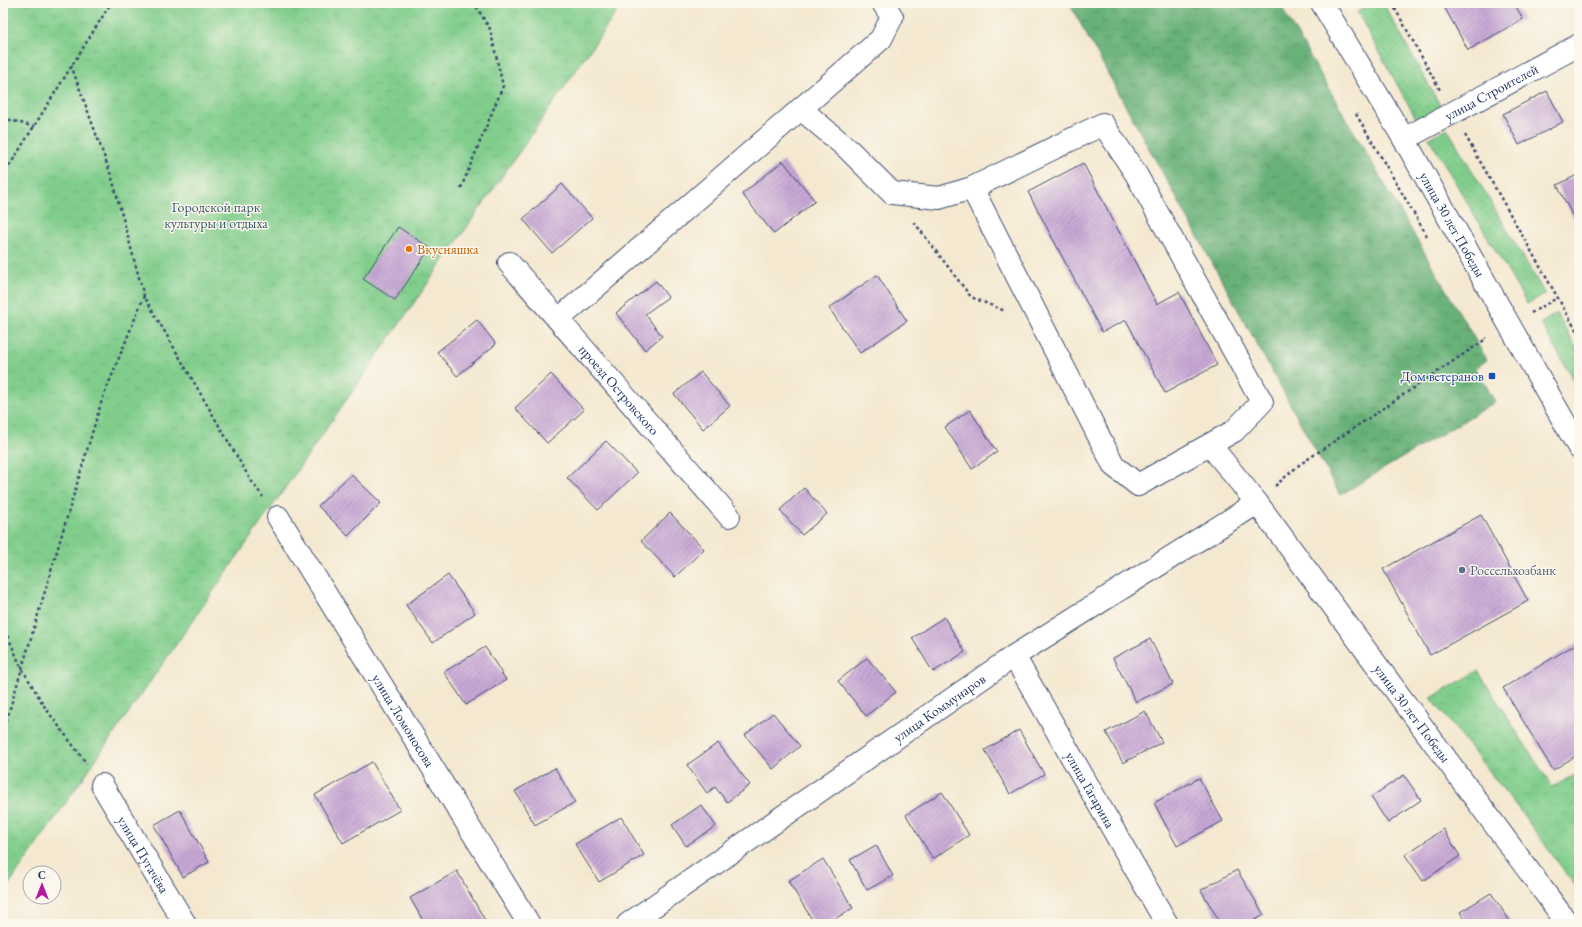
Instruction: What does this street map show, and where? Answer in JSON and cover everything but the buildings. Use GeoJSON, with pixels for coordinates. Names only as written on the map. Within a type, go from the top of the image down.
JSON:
{"type":"FeatureCollection","features":[{"type":"Feature","properties":{"kind":"street"},"geometry":{"type":"LineString","coordinates":[[559,319],[881,39],[892,17],[883,3]]}},
{"type":"Feature","properties":{"kind":"street","name":"улица 30 лет Победы"},"geometry":{"type":"LineString","coordinates":[[1330,6],[1579,448]]}},
{"type":"Feature","properties":{"kind":"street","name":"улица Строителей"},"geometry":{"type":"LineString","coordinates":[[1404,139],[1579,45]]}},
{"type":"Feature","properties":{"kind":"street"},"geometry":{"type":"LineString","coordinates":[[801,109],[849,150],[892,193],[939,198],[972,188],[1103,124],[1136,174],[1262,402],[1234,431],[1138,485],[1114,466],[972,188]]}},
{"type":"Feature","properties":{"kind":"street","name":"проезд Островского"},"geometry":{"type":"LineString","coordinates":[[509,263],[729,516]]}},
{"type":"Feature","properties":{"kind":"street","name":"улица 30 лет Победы"},"geometry":{"type":"LineString","coordinates":[[1210,445],[1257,503],[1568,924]]}},
{"type":"Feature","properties":{"kind":"street","name":"улица Коммунаров"},"geometry":{"type":"LineString","coordinates":[[628,924],[1014,656],[1257,503]]}},
{"type":"Feature","properties":{"kind":"street","name":"улица Ломоносова"},"geometry":{"type":"LineString","coordinates":[[278,517],[529,924]]}},
{"type":"Feature","properties":{"kind":"street","name":"улица Гагарина"},"geometry":{"type":"LineString","coordinates":[[1014,656],[1167,924]]}},
{"type":"Feature","properties":{"kind":"street","name":"улица Пугачёва"},"geometry":{"type":"LineString","coordinates":[[102,785],[184,924]]}},
{"type":"Feature","properties":{"kind":"path"},"geometry":{"type":"LineString","coordinates":[[3,176],[111,3]]}},
{"type":"Feature","properties":{"kind":"path"},"geometry":{"type":"LineString","coordinates":[[462,188],[504,86],[490,29],[474,3]]}},
{"type":"Feature","properties":{"kind":"path"},"geometry":{"type":"LineString","coordinates":[[1292,3],[1296,10]]}},
{"type":"Feature","properties":{"kind":"path"},"geometry":{"type":"LineString","coordinates":[[1392,3],[1452,113],[1579,336]]}},
{"type":"Feature","properties":{"kind":"path"},"geometry":{"type":"LineString","coordinates":[[71,65],[112,178],[144,296],[250,479],[278,517]]}},
{"type":"Feature","properties":{"kind":"path"},"geometry":{"type":"LineString","coordinates":[[1355,113],[1431,243]]}},
{"type":"Feature","properties":{"kind":"path"},"geometry":{"type":"LineString","coordinates":[[3,118],[35,127]]}},
{"type":"Feature","properties":{"kind":"path"},"geometry":{"type":"LineString","coordinates":[[892,193],[971,297],[1007,313]]}},
{"type":"Feature","properties":{"kind":"path"},"geometry":{"type":"LineString","coordinates":[[3,732],[21,667],[102,400],[144,296]]}},
{"type":"Feature","properties":{"kind":"path"},"geometry":{"type":"LineString","coordinates":[[1257,503],[1299,465],[1486,339],[1482,332]]}},
{"type":"Feature","properties":{"kind":"path"},"geometry":{"type":"LineString","coordinates":[[3,625],[21,667],[46,709],[102,785]]}},
{"type":"Feature","properties":{"kind":"green space","name":"Городской парк культуры и отдыха"},"geometry":{"type":"Polygon","coordinates":[[[3,3],[623,3],[22,865],[3,893],[3,3]]]}},
{"type":"Feature","properties":{"kind":"green space"},"geometry":{"type":"Polygon","coordinates":[[[1069,3],[1279,3],[1487,360],[1476,368],[1495,402],[1340,495],[1069,3]]]}},
{"type":"Feature","properties":{"kind":"green space"},"geometry":{"type":"Polygon","coordinates":[[[1374,3],[1383,3],[1442,109],[1418,122],[1357,12],[1374,3]]]}},
{"type":"Feature","properties":{"kind":"green space"},"geometry":{"type":"Polygon","coordinates":[[[1447,128],[1545,294],[1527,304],[1429,138],[1447,128]]]}},
{"type":"Feature","properties":{"kind":"green space"},"geometry":{"type":"Polygon","coordinates":[[[1557,313],[1579,353],[1579,390],[1541,323],[1557,313]]]}},
{"type":"Feature","properties":{"kind":"green space"},"geometry":{"type":"Polygon","coordinates":[[[1478,671],[1552,787],[1579,773],[1579,891],[1518,808],[1431,698],[1478,671]]]}},
{"type":"Feature","properties":{"kind":"place","name":"Вкусняшка"},"geometry":{"type":"Point","coordinates":[409,249]}},
{"type":"Feature","properties":{"kind":"place","name":"Дом ветеранов"},"geometry":{"type":"Point","coordinates":[1492,376]}},
{"type":"Feature","properties":{"kind":"place","name":"Россельхозбанк"},"geometry":{"type":"Point","coordinates":[1462,570]}}]}
